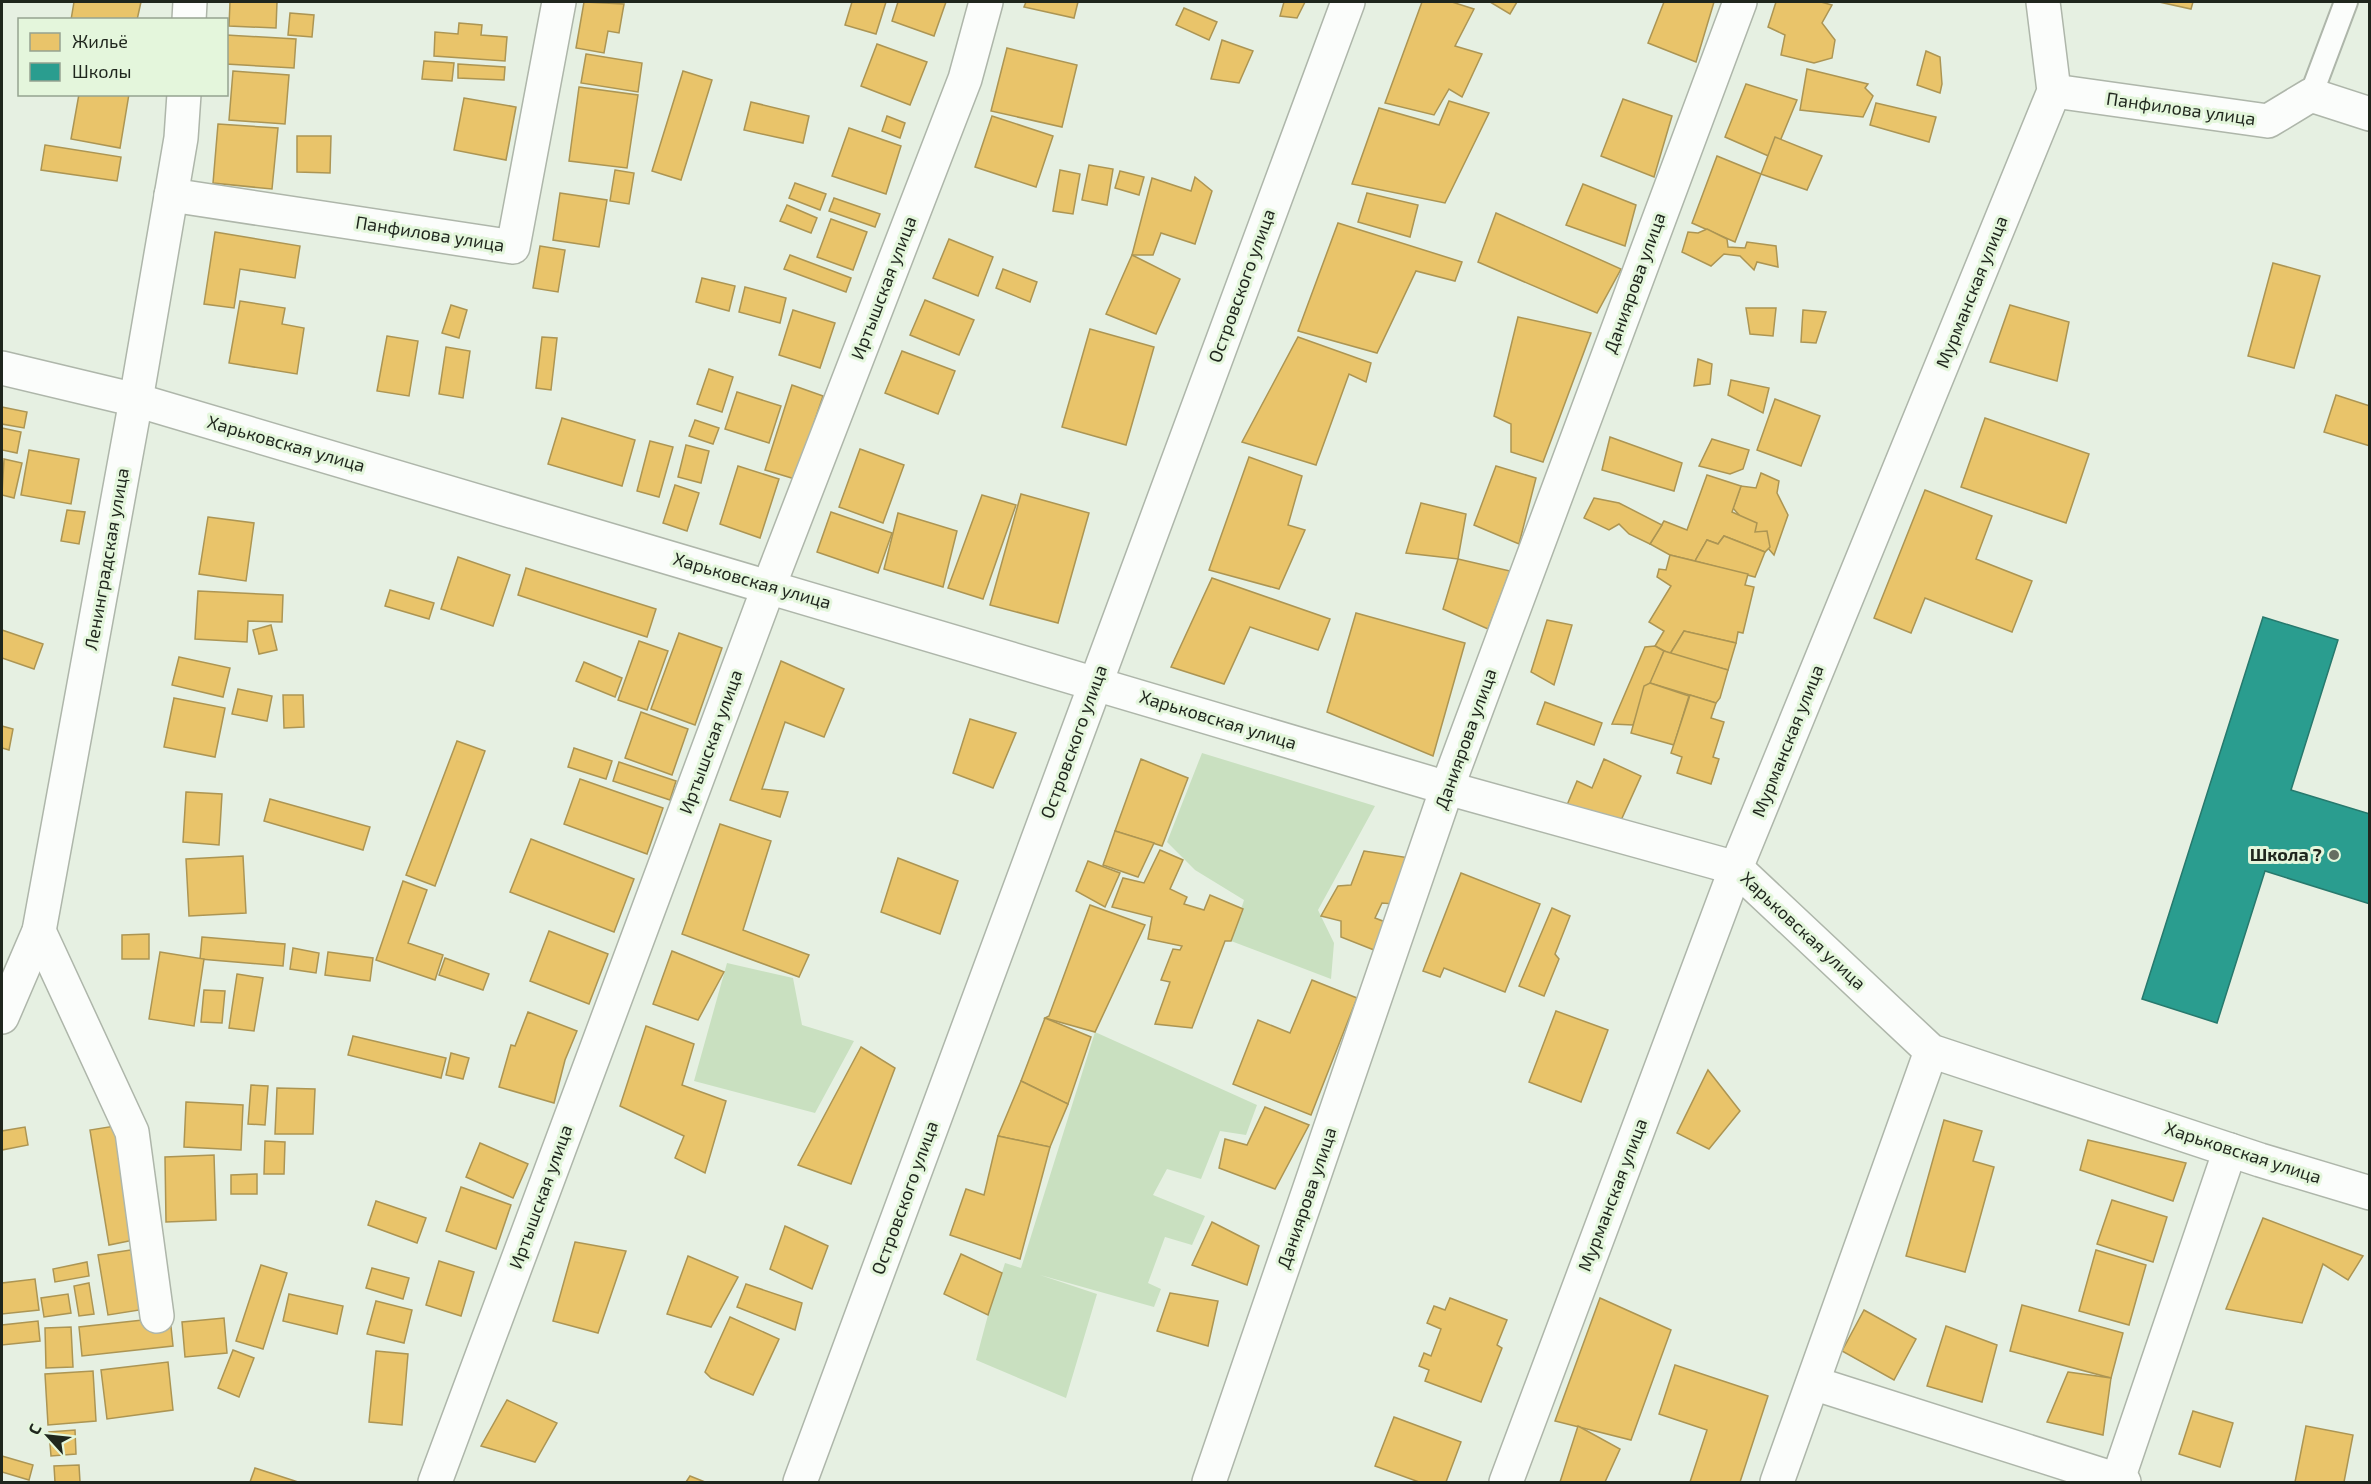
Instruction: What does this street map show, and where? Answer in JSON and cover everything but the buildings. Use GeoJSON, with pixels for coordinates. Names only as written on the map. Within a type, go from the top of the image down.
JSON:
{"type":"FeatureCollection","features":[{"type":"Feature","properties":{"kind":"street"},"geometry":{"type":"LineString","coordinates":[[189,18],[190,2]]}},
{"type":"Feature","properties":{"kind":"street","name":"Панфилова улица"},"geometry":{"type":"LineString","coordinates":[[171,195],[513,247],[559,2]]}},
{"type":"Feature","properties":{"kind":"street","name":"Иртышская улица"},"geometry":{"type":"LineString","coordinates":[[435,1482],[769,586],[965,80],[986,2]]}},
{"type":"Feature","properties":{"kind":"street","name":"Островского улица"},"geometry":{"type":"LineString","coordinates":[[800,1482],[1348,2]]}},
{"type":"Feature","properties":{"kind":"street","name":"Даниярова улица"},"geometry":{"type":"LineString","coordinates":[[1209,1482],[1447,788],[1740,2]]}},
{"type":"Feature","properties":{"kind":"street","name":"Мурманская улица"},"geometry":{"type":"LineString","coordinates":[[1506,1482],[1736,868],[2054,91],[2043,2]]}},
{"type":"Feature","properties":{"kind":"street","name":"Панфилова улица"},"geometry":{"type":"LineString","coordinates":[[2054,91],[2268,121],[2311,94]]}},
{"type":"Feature","properties":{"kind":"street"},"geometry":{"type":"LineString","coordinates":[[2311,94],[2370,114]]}},
{"type":"Feature","properties":{"kind":"street","name":"Ленинградская улица"},"geometry":{"type":"LineString","coordinates":[[2,1017],[39,931],[136,400],[181,138],[184,96]]}},
{"type":"Feature","properties":{"kind":"street","name":"Харьковская улица"},"geometry":{"type":"LineString","coordinates":[[2,368],[136,400],[1447,788],[1736,868],[1931,1051],[2230,1150],[2370,1193]]}},
{"type":"Feature","properties":{"kind":"street"},"geometry":{"type":"LineString","coordinates":[[39,931],[132,1132],[157,1316]]}},
{"type":"Feature","properties":{"kind":"street"},"geometry":{"type":"LineString","coordinates":[[1777,1482],[1931,1051]]}},
{"type":"Feature","properties":{"kind":"street"},"geometry":{"type":"LineString","coordinates":[[1814,1383],[2119,1482],[2230,1150]]}},
{"type":"Feature","properties":{"kind":"lane"},"geometry":{"type":"LineString","coordinates":[[2311,94],[2346,2]]}},
{"type":"Feature","properties":{"kind":"green space"},"geometry":{"type":"Polygon","coordinates":[[[1202,753],[1375,806],[1318,910],[1334,943],[1331,979],[1231,941],[1244,900],[1195,870],[1167,842],[1202,753]]]}},
{"type":"Feature","properties":{"kind":"green space"},"geometry":{"type":"Polygon","coordinates":[[[727,963],[793,978],[802,1025],[854,1041],[815,1113],[694,1081],[727,963]]]}},
{"type":"Feature","properties":{"kind":"green space"},"geometry":{"type":"Polygon","coordinates":[[[1095,1032],[1257,1105],[1246,1135],[1220,1131],[1201,1179],[1167,1169],[1153,1195],[1205,1216],[1192,1245],[1165,1237],[1148,1283],[1161,1289],[1154,1307],[1040,1275],[1097,1294],[1066,1398],[976,1360],[1005,1263],[1021,1268],[1095,1032]]]}},
{"type":"Feature","properties":{"kind":"place","name":"Школа ?"},"geometry":{"type":"Point","coordinates":[2334,855]}}]}
